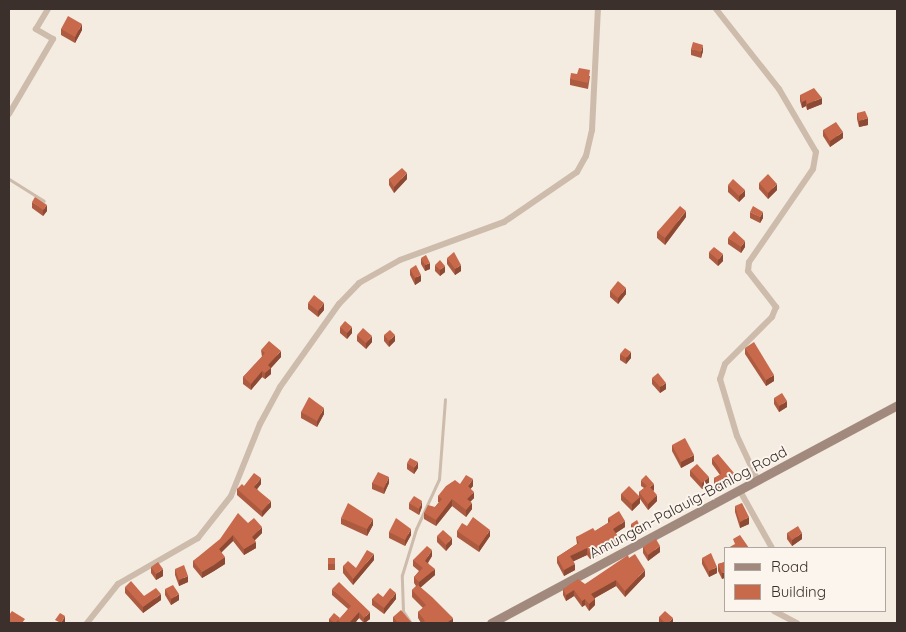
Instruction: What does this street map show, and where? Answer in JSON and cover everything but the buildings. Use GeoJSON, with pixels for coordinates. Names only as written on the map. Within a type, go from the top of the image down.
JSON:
{"type":"FeatureCollection","features":[{"type":"Feature","properties":{"kind":"main road","name":"Amungan-Palauig-Banlog Road"},"geometry":{"type":"LineString","coordinates":[[491,623],[897,405]]}},
{"type":"Feature","properties":{"kind":"street"},"geometry":{"type":"LineString","coordinates":[[9,114],[53,39],[36,29],[48,9]]}},
{"type":"Feature","properties":{"kind":"street"},"geometry":{"type":"LineString","coordinates":[[87,623],[118,584],[198,538],[231,496],[260,424],[280,387],[339,304],[359,282],[400,260],[504,222],[576,172],[586,156],[592,130],[598,9]]}},
{"type":"Feature","properties":{"kind":"street"},"geometry":{"type":"LineString","coordinates":[[716,9],[779,89],[816,152],[813,169],[749,262],[748,271],[776,307],[772,317],[725,364],[720,379],[737,436],[758,481]]}},
{"type":"Feature","properties":{"kind":"street"},"geometry":{"type":"LineString","coordinates":[[740,490],[771,547]]}},
{"type":"Feature","properties":{"kind":"street"},"geometry":{"type":"LineString","coordinates":[[776,612],[797,623]]}},
{"type":"Feature","properties":{"kind":"lane"},"geometry":{"type":"LineString","coordinates":[[9,179],[44,201]]}},
{"type":"Feature","properties":{"kind":"lane"},"geometry":{"type":"LineString","coordinates":[[411,623],[403,611],[402,575],[416,528],[439,479],[445,399]]}}]}
